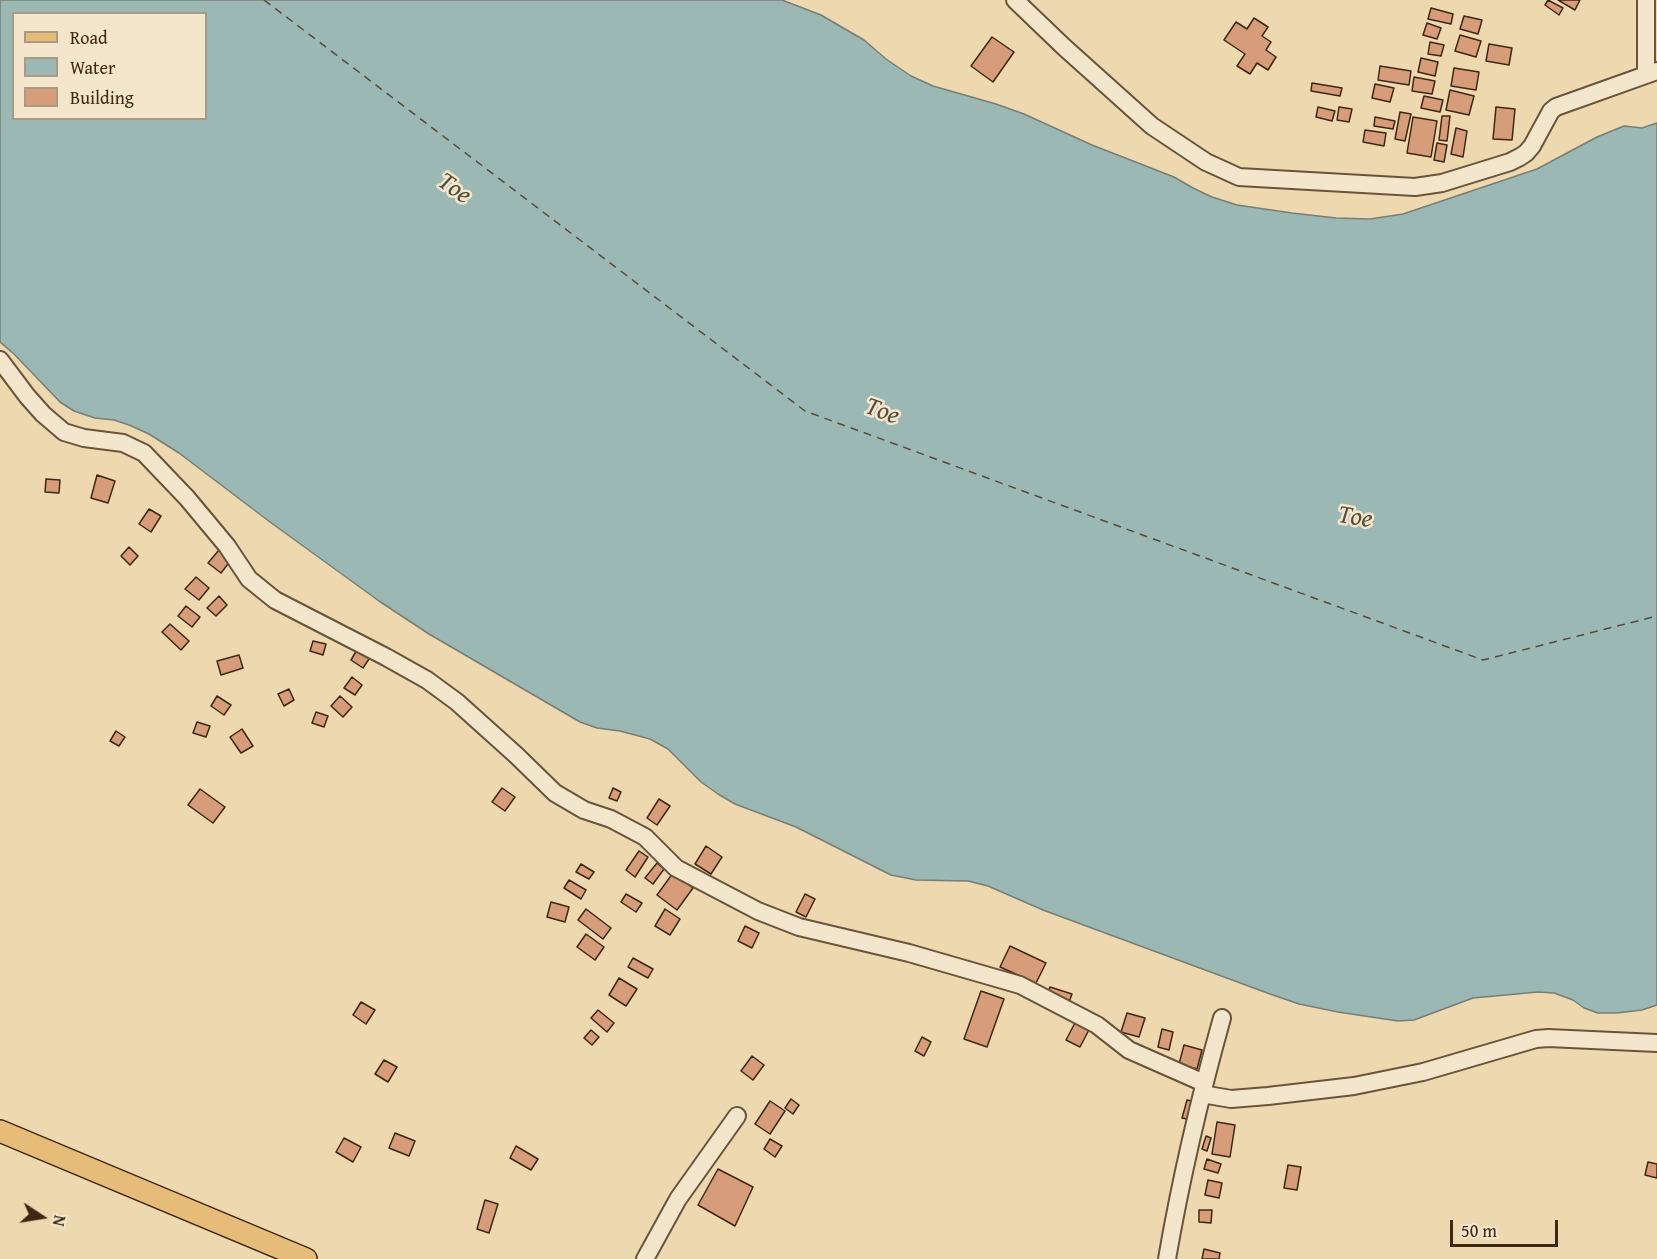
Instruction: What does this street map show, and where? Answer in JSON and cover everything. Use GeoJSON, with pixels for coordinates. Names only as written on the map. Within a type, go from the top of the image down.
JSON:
{"type":"FeatureCollection","features":[{"type":"Feature","properties":{"kind":"main road"},"geometry":{"type":"LineString","coordinates":[[0,1131],[306,1259]]}},
{"type":"Feature","properties":{"kind":"street"},"geometry":{"type":"LineString","coordinates":[[1015,0],[1152,126],[1206,162],[1239,177],[1415,187],[1442,183],[1510,162],[1526,153],[1551,111],[1556,107],[1652,73],[1646,0]]}},
{"type":"Feature","properties":{"kind":"street"},"geometry":{"type":"LineString","coordinates":[[0,360],[42,414],[64,432],[84,438],[123,443],[144,453],[227,546],[249,579],[275,600],[427,680],[457,702],[555,793],[584,810],[611,819],[645,837],[676,868],[758,911],[799,927],[909,953],[1020,985],[1097,1025],[1130,1050],[1203,1088],[1231,1099],[1354,1086],[1423,1071],[1536,1039],[1657,1043]]}},
{"type":"Feature","properties":{"kind":"street"},"geometry":{"type":"LineString","coordinates":[[1167,1259],[1174,1216],[1203,1088],[1222,1018]]}},
{"type":"Feature","properties":{"kind":"street"},"geometry":{"type":"LineString","coordinates":[[645,1259],[678,1199],[737,1116]]}},
{"type":"Feature","properties":{"kind":"water","name":"Toe"},"geometry":{"type":"Polygon","coordinates":[[[0,0],[782,0],[821,15],[864,40],[911,76],[933,86],[1024,114],[1092,145],[1174,177],[1212,197],[1237,205],[1336,218],[1370,219],[1403,214],[1537,169],[1597,137],[1624,126],[1642,128],[1657,123],[1657,1005],[1642,1010],[1598,1013],[1554,993],[1538,992],[1473,998],[1414,1020],[1398,1021],[1338,1012],[1299,1004],[1270,994],[1043,910],[988,886],[968,881],[916,880],[891,875],[796,827],[735,804],[701,782],[668,749],[650,739],[597,728],[580,722],[429,634],[379,601],[179,453],[149,434],[114,420],[95,418],[74,411],[60,402],[0,342],[0,0]]]}},
{"type":"Feature","properties":{"kind":"building"},"geometry":{"type":"Polygon","coordinates":[[[1548,0],[1563,8],[1559,15],[1545,5],[1548,0]]]}},
{"type":"Feature","properties":{"kind":"building"},"geometry":{"type":"Polygon","coordinates":[[[1558,0],[1580,0],[1575,10],[1558,0]]]}},
{"type":"Feature","properties":{"kind":"building"},"geometry":{"type":"Polygon","coordinates":[[[1431,8],[1453,14],[1451,24],[1428,19],[1431,8]]]}},
{"type":"Feature","properties":{"kind":"building"},"geometry":{"type":"Polygon","coordinates":[[[1464,16],[1482,20],[1478,34],[1460,29],[1464,16]]]}},
{"type":"Feature","properties":{"kind":"building"},"geometry":{"type":"Polygon","coordinates":[[[1254,18],[1268,27],[1262,36],[1271,42],[1266,50],[1276,57],[1268,70],[1257,63],[1250,74],[1237,66],[1245,54],[1224,40],[1236,22],[1247,29],[1254,18]]]}},
{"type":"Feature","properties":{"kind":"building"},"geometry":{"type":"Polygon","coordinates":[[[1427,23],[1441,28],[1437,39],[1423,35],[1427,23]]]}},
{"type":"Feature","properties":{"kind":"building"},"geometry":{"type":"Polygon","coordinates":[[[1460,35],[1481,41],[1476,57],[1455,51],[1460,35]]]}},
{"type":"Feature","properties":{"kind":"building"},"geometry":{"type":"Polygon","coordinates":[[[992,37],[1014,52],[993,82],[971,66],[992,37]]]}},
{"type":"Feature","properties":{"kind":"building"},"geometry":{"type":"Polygon","coordinates":[[[1430,42],[1444,45],[1441,56],[1428,54],[1430,42]]]}},
{"type":"Feature","properties":{"kind":"building"},"geometry":{"type":"Polygon","coordinates":[[[1489,44],[1512,48],[1509,65],[1486,61],[1489,44]]]}},
{"type":"Feature","properties":{"kind":"building"},"geometry":{"type":"Polygon","coordinates":[[[1421,58],[1438,62],[1435,76],[1418,72],[1421,58]]]}},
{"type":"Feature","properties":{"kind":"building"},"geometry":{"type":"Polygon","coordinates":[[[1380,66],[1411,71],[1409,85],[1378,80],[1380,66]]]}},
{"type":"Feature","properties":{"kind":"building"},"geometry":{"type":"Polygon","coordinates":[[[1454,68],[1479,72],[1476,90],[1451,86],[1454,68]]]}},
{"type":"Feature","properties":{"kind":"building"},"geometry":{"type":"Polygon","coordinates":[[[1414,77],[1435,81],[1432,94],[1412,91],[1414,77]]]}},
{"type":"Feature","properties":{"kind":"building"},"geometry":{"type":"Polygon","coordinates":[[[1312,83],[1342,88],[1340,96],[1311,91],[1312,83]]]}},
{"type":"Feature","properties":{"kind":"building"},"geometry":{"type":"Polygon","coordinates":[[[1375,84],[1394,88],[1390,102],[1372,98],[1375,84]]]}},
{"type":"Feature","properties":{"kind":"building"},"geometry":{"type":"Polygon","coordinates":[[[1450,90],[1474,96],[1469,115],[1446,110],[1450,90]]]}},
{"type":"Feature","properties":{"kind":"building"},"geometry":{"type":"Polygon","coordinates":[[[1424,96],[1443,100],[1440,112],[1421,108],[1424,96]]]}},
{"type":"Feature","properties":{"kind":"building"},"geometry":{"type":"Polygon","coordinates":[[[1318,107],[1335,111],[1332,121],[1316,117],[1318,107]]]}},
{"type":"Feature","properties":{"kind":"building"},"geometry":{"type":"Polygon","coordinates":[[[1339,107],[1352,109],[1349,122],[1337,120],[1339,107]]]}},
{"type":"Feature","properties":{"kind":"building"},"geometry":{"type":"Polygon","coordinates":[[[1496,107],[1515,109],[1512,140],[1493,139],[1496,107]]]}},
{"type":"Feature","properties":{"kind":"building"},"geometry":{"type":"Polygon","coordinates":[[[1400,112],[1411,114],[1405,141],[1395,139],[1400,112]]]}},
{"type":"Feature","properties":{"kind":"building"},"geometry":{"type":"Polygon","coordinates":[[[1442,116],[1450,116],[1447,141],[1439,140],[1442,116]]]}},
{"type":"Feature","properties":{"kind":"building"},"geometry":{"type":"Polygon","coordinates":[[[1375,117],[1395,121],[1393,129],[1374,126],[1375,117]]]}},
{"type":"Feature","properties":{"kind":"building"},"geometry":{"type":"Polygon","coordinates":[[[1413,117],[1437,121],[1431,157],[1407,153],[1413,117]]]}},
{"type":"Feature","properties":{"kind":"building"},"geometry":{"type":"Polygon","coordinates":[[[1456,128],[1467,131],[1463,157],[1451,154],[1456,128]]]}},
{"type":"Feature","properties":{"kind":"building"},"geometry":{"type":"Polygon","coordinates":[[[1365,130],[1386,133],[1384,146],[1363,142],[1365,130]]]}},
{"type":"Feature","properties":{"kind":"building"},"geometry":{"type":"Polygon","coordinates":[[[1437,143],[1447,145],[1444,162],[1434,160],[1437,143]]]}},
{"type":"Feature","properties":{"kind":"building"},"geometry":{"type":"Polygon","coordinates":[[[97,475],[115,481],[108,503],[91,498],[97,475]]]}},
{"type":"Feature","properties":{"kind":"building"},"geometry":{"type":"Polygon","coordinates":[[[46,479],[60,480],[59,493],[45,492],[46,479]]]}},
{"type":"Feature","properties":{"kind":"building"},"geometry":{"type":"Polygon","coordinates":[[[149,509],[161,516],[151,532],[139,524],[149,509]]]}},
{"type":"Feature","properties":{"kind":"building"},"geometry":{"type":"Polygon","coordinates":[[[129,547],[138,556],[130,565],[121,556],[129,547]]]}},
{"type":"Feature","properties":{"kind":"building"},"geometry":{"type":"Polygon","coordinates":[[[219,550],[231,560],[221,573],[208,563],[219,550]]]}},
{"type":"Feature","properties":{"kind":"building"},"geometry":{"type":"Polygon","coordinates":[[[196,577],[209,588],[199,600],[185,589],[196,577]]]}},
{"type":"Feature","properties":{"kind":"building"},"geometry":{"type":"Polygon","coordinates":[[[219,596],[227,605],[216,616],[207,608],[219,596]]]}},
{"type":"Feature","properties":{"kind":"building"},"geometry":{"type":"Polygon","coordinates":[[[186,606],[200,617],[192,627],[178,616],[186,606]]]}},
{"type":"Feature","properties":{"kind":"building"},"geometry":{"type":"Polygon","coordinates":[[[170,624],[189,641],[181,650],[162,632],[170,624]]]}},
{"type":"Feature","properties":{"kind":"building"},"geometry":{"type":"Polygon","coordinates":[[[313,641],[326,644],[323,655],[310,651],[313,641]]]}},
{"type":"Feature","properties":{"kind":"building"},"geometry":{"type":"Polygon","coordinates":[[[358,648],[371,656],[363,668],[351,660],[358,648]]]}},
{"type":"Feature","properties":{"kind":"building"},"geometry":{"type":"Polygon","coordinates":[[[239,655],[243,668],[221,675],[217,661],[239,655]]]}},
{"type":"Feature","properties":{"kind":"building"},"geometry":{"type":"Polygon","coordinates":[[[352,677],[362,685],[355,695],[344,688],[352,677]]]}},
{"type":"Feature","properties":{"kind":"building"},"geometry":{"type":"Polygon","coordinates":[[[289,689],[294,700],[284,706],[278,694],[289,689]]]}},
{"type":"Feature","properties":{"kind":"building"},"geometry":{"type":"Polygon","coordinates":[[[217,696],[231,705],[224,715],[211,706],[217,696]]]}},
{"type":"Feature","properties":{"kind":"building"},"geometry":{"type":"Polygon","coordinates":[[[340,696],[352,707],[343,717],[331,706],[340,696]]]}},
{"type":"Feature","properties":{"kind":"building"},"geometry":{"type":"Polygon","coordinates":[[[316,712],[328,716],[324,727],[312,723],[316,712]]]}},
{"type":"Feature","properties":{"kind":"building"},"geometry":{"type":"Polygon","coordinates":[[[197,722],[210,726],[206,737],[193,733],[197,722]]]}},
{"type":"Feature","properties":{"kind":"building"},"geometry":{"type":"Polygon","coordinates":[[[242,729],[253,746],[241,753],[230,737],[242,729]]]}},
{"type":"Feature","properties":{"kind":"building"},"geometry":{"type":"Polygon","coordinates":[[[116,731],[125,737],[119,746],[110,741],[116,731]]]}},
{"type":"Feature","properties":{"kind":"building"},"geometry":{"type":"Polygon","coordinates":[[[502,788],[515,797],[505,811],[492,802],[502,788]]]}},
{"type":"Feature","properties":{"kind":"building"},"geometry":{"type":"Polygon","coordinates":[[[613,788],[621,792],[617,801],[609,798],[613,788]]]}},
{"type":"Feature","properties":{"kind":"building"},"geometry":{"type":"Polygon","coordinates":[[[200,789],[225,807],[213,823],[188,805],[200,789]]]}},
{"type":"Feature","properties":{"kind":"building"},"geometry":{"type":"Polygon","coordinates":[[[659,799],[670,806],[657,825],[647,818],[659,799]]]}},
{"type":"Feature","properties":{"kind":"building"},"geometry":{"type":"Polygon","coordinates":[[[706,846],[722,857],[711,874],[695,864],[706,846]]]}},
{"type":"Feature","properties":{"kind":"building"},"geometry":{"type":"Polygon","coordinates":[[[639,851],[648,857],[635,877],[626,870],[639,851]]]}},
{"type":"Feature","properties":{"kind":"building"},"geometry":{"type":"Polygon","coordinates":[[[657,863],[664,869],[653,884],[645,878],[657,863]]]}},
{"type":"Feature","properties":{"kind":"building"},"geometry":{"type":"Polygon","coordinates":[[[581,864],[594,872],[589,879],[576,872],[581,864]]]}},
{"type":"Feature","properties":{"kind":"building"},"geometry":{"type":"Polygon","coordinates":[[[673,873],[693,888],[677,910],[657,895],[673,873]]]}},
{"type":"Feature","properties":{"kind":"building"},"geometry":{"type":"Polygon","coordinates":[[[569,880],[586,890],[581,899],[564,888],[569,880]]]}},
{"type":"Feature","properties":{"kind":"building"},"geometry":{"type":"Polygon","coordinates":[[[626,894],[642,903],[636,912],[621,902],[626,894]]]}},
{"type":"Feature","properties":{"kind":"building"},"geometry":{"type":"Polygon","coordinates":[[[805,894],[815,899],[806,917],[796,912],[805,894]]]}},
{"type":"Feature","properties":{"kind":"building"},"geometry":{"type":"Polygon","coordinates":[[[551,902],[569,907],[565,922],[547,917],[551,902]]]}},
{"type":"Feature","properties":{"kind":"building"},"geometry":{"type":"Polygon","coordinates":[[[586,909],[611,928],[603,939],[578,920],[586,909]]]}},
{"type":"Feature","properties":{"kind":"building"},"geometry":{"type":"Polygon","coordinates":[[[665,909],[680,919],[670,935],[655,926],[665,909]]]}},
{"type":"Feature","properties":{"kind":"building"},"geometry":{"type":"Polygon","coordinates":[[[745,926],[759,933],[752,948],[738,941],[745,926]]]}},
{"type":"Feature","properties":{"kind":"building"},"geometry":{"type":"Polygon","coordinates":[[[586,934],[604,947],[595,960],[577,947],[586,934]]]}},
{"type":"Feature","properties":{"kind":"building"},"geometry":{"type":"Polygon","coordinates":[[[1010,946],[1046,963],[1036,983],[1000,967],[1010,946]]]}},
{"type":"Feature","properties":{"kind":"building"},"geometry":{"type":"Polygon","coordinates":[[[633,958],[653,969],[648,978],[628,967],[633,958]]]}},
{"type":"Feature","properties":{"kind":"building"},"geometry":{"type":"Polygon","coordinates":[[[619,978],[637,989],[626,1006],[609,995],[619,978]]]}},
{"type":"Feature","properties":{"kind":"building"},"geometry":{"type":"Polygon","coordinates":[[[1050,987],[1072,994],[1069,1002],[1048,994],[1050,987]]]}},
{"type":"Feature","properties":{"kind":"building"},"geometry":{"type":"Polygon","coordinates":[[[981,991],[1004,999],[987,1047],[964,1039],[981,991]]]}},
{"type":"Feature","properties":{"kind":"building"},"geometry":{"type":"Polygon","coordinates":[[[361,1002],[375,1010],[366,1024],[353,1015],[361,1002]]]}},
{"type":"Feature","properties":{"kind":"building"},"geometry":{"type":"Polygon","coordinates":[[[598,1010],[614,1023],[607,1032],[591,1018],[598,1010]]]}},
{"type":"Feature","properties":{"kind":"building"},"geometry":{"type":"Polygon","coordinates":[[[1127,1013],[1145,1018],[1139,1037],[1121,1032],[1127,1013]]]}},
{"type":"Feature","properties":{"kind":"building"},"geometry":{"type":"Polygon","coordinates":[[[1076,1021],[1090,1028],[1080,1047],[1066,1040],[1076,1021]]]}},
{"type":"Feature","properties":{"kind":"building"},"geometry":{"type":"Polygon","coordinates":[[[1162,1029],[1173,1032],[1169,1050],[1158,1047],[1162,1029]]]}},
{"type":"Feature","properties":{"kind":"building"},"geometry":{"type":"Polygon","coordinates":[[[591,1030],[599,1037],[592,1045],[584,1038],[591,1030]]]}},
{"type":"Feature","properties":{"kind":"building"},"geometry":{"type":"Polygon","coordinates":[[[922,1037],[931,1042],[924,1056],[915,1051],[922,1037]]]}},
{"type":"Feature","properties":{"kind":"building"},"geometry":{"type":"Polygon","coordinates":[[[1184,1045],[1202,1050],[1197,1069],[1179,1064],[1184,1045]]]}},
{"type":"Feature","properties":{"kind":"building"},"geometry":{"type":"Polygon","coordinates":[[[752,1056],[764,1065],[753,1080],[741,1071],[752,1056]]]}},
{"type":"Feature","properties":{"kind":"building"},"geometry":{"type":"Polygon","coordinates":[[[384,1060],[397,1067],[388,1082],[375,1074],[384,1060]]]}},
{"type":"Feature","properties":{"kind":"building"},"geometry":{"type":"Polygon","coordinates":[[[791,1099],[799,1105],[793,1114],[785,1108],[791,1099]]]}},
{"type":"Feature","properties":{"kind":"building"},"geometry":{"type":"Polygon","coordinates":[[[1187,1100],[1196,1102],[1191,1120],[1182,1118],[1187,1100]]]}},
{"type":"Feature","properties":{"kind":"building"},"geometry":{"type":"Polygon","coordinates":[[[770,1101],[785,1111],[770,1134],[755,1124],[770,1101]]]}},
{"type":"Feature","properties":{"kind":"building"},"geometry":{"type":"Polygon","coordinates":[[[1217,1122],[1235,1125],[1230,1157],[1212,1154],[1217,1122]]]}},
{"type":"Feature","properties":{"kind":"building"},"geometry":{"type":"Polygon","coordinates":[[[395,1133],[415,1141],[409,1156],[389,1148],[395,1133]]]}},
{"type":"Feature","properties":{"kind":"building"},"geometry":{"type":"Polygon","coordinates":[[[1206,1136],[1211,1138],[1207,1151],[1202,1149],[1206,1136]]]}},
{"type":"Feature","properties":{"kind":"building"},"geometry":{"type":"Polygon","coordinates":[[[344,1138],[361,1147],[353,1162],[336,1152],[344,1138]]]}},
{"type":"Feature","properties":{"kind":"building"},"geometry":{"type":"Polygon","coordinates":[[[770,1139],[782,1146],[775,1157],[764,1149],[770,1139]]]}},
{"type":"Feature","properties":{"kind":"building"},"geometry":{"type":"Polygon","coordinates":[[[516,1146],[538,1159],[531,1170],[510,1158],[516,1146]]]}},
{"type":"Feature","properties":{"kind":"building"},"geometry":{"type":"Polygon","coordinates":[[[1207,1159],[1221,1164],[1218,1173],[1204,1169],[1207,1159]]]}},
{"type":"Feature","properties":{"kind":"building"},"geometry":{"type":"Polygon","coordinates":[[[1648,1162],[1657,1164],[1657,1178],[1645,1175],[1648,1162]]]}},
{"type":"Feature","properties":{"kind":"building"},"geometry":{"type":"Polygon","coordinates":[[[1288,1165],[1301,1167],[1297,1190],[1284,1188],[1288,1165]]]}},
{"type":"Feature","properties":{"kind":"building"},"geometry":{"type":"Polygon","coordinates":[[[718,1169],[753,1187],[735,1226],[698,1205],[718,1169]]]}},
{"type":"Feature","properties":{"kind":"building"},"geometry":{"type":"Polygon","coordinates":[[[1208,1180],[1222,1183],[1219,1198],[1205,1195],[1208,1180]]]}},
{"type":"Feature","properties":{"kind":"building"},"geometry":{"type":"Polygon","coordinates":[[[485,1200],[498,1204],[489,1233],[477,1229],[485,1200]]]}},
{"type":"Feature","properties":{"kind":"building"},"geometry":{"type":"Polygon","coordinates":[[[1199,1210],[1212,1210],[1211,1223],[1199,1222],[1199,1210]]]}},
{"type":"Feature","properties":{"kind":"building"},"geometry":{"type":"Polygon","coordinates":[[[1204,1249],[1220,1253],[1219,1259],[1202,1259],[1204,1249]]]}},
{"type":"Feature","properties":{"kind":"ferry route"},"geometry":{"type":"LineString","coordinates":[[264,0],[805,411],[1483,660],[1657,616]]}}]}
